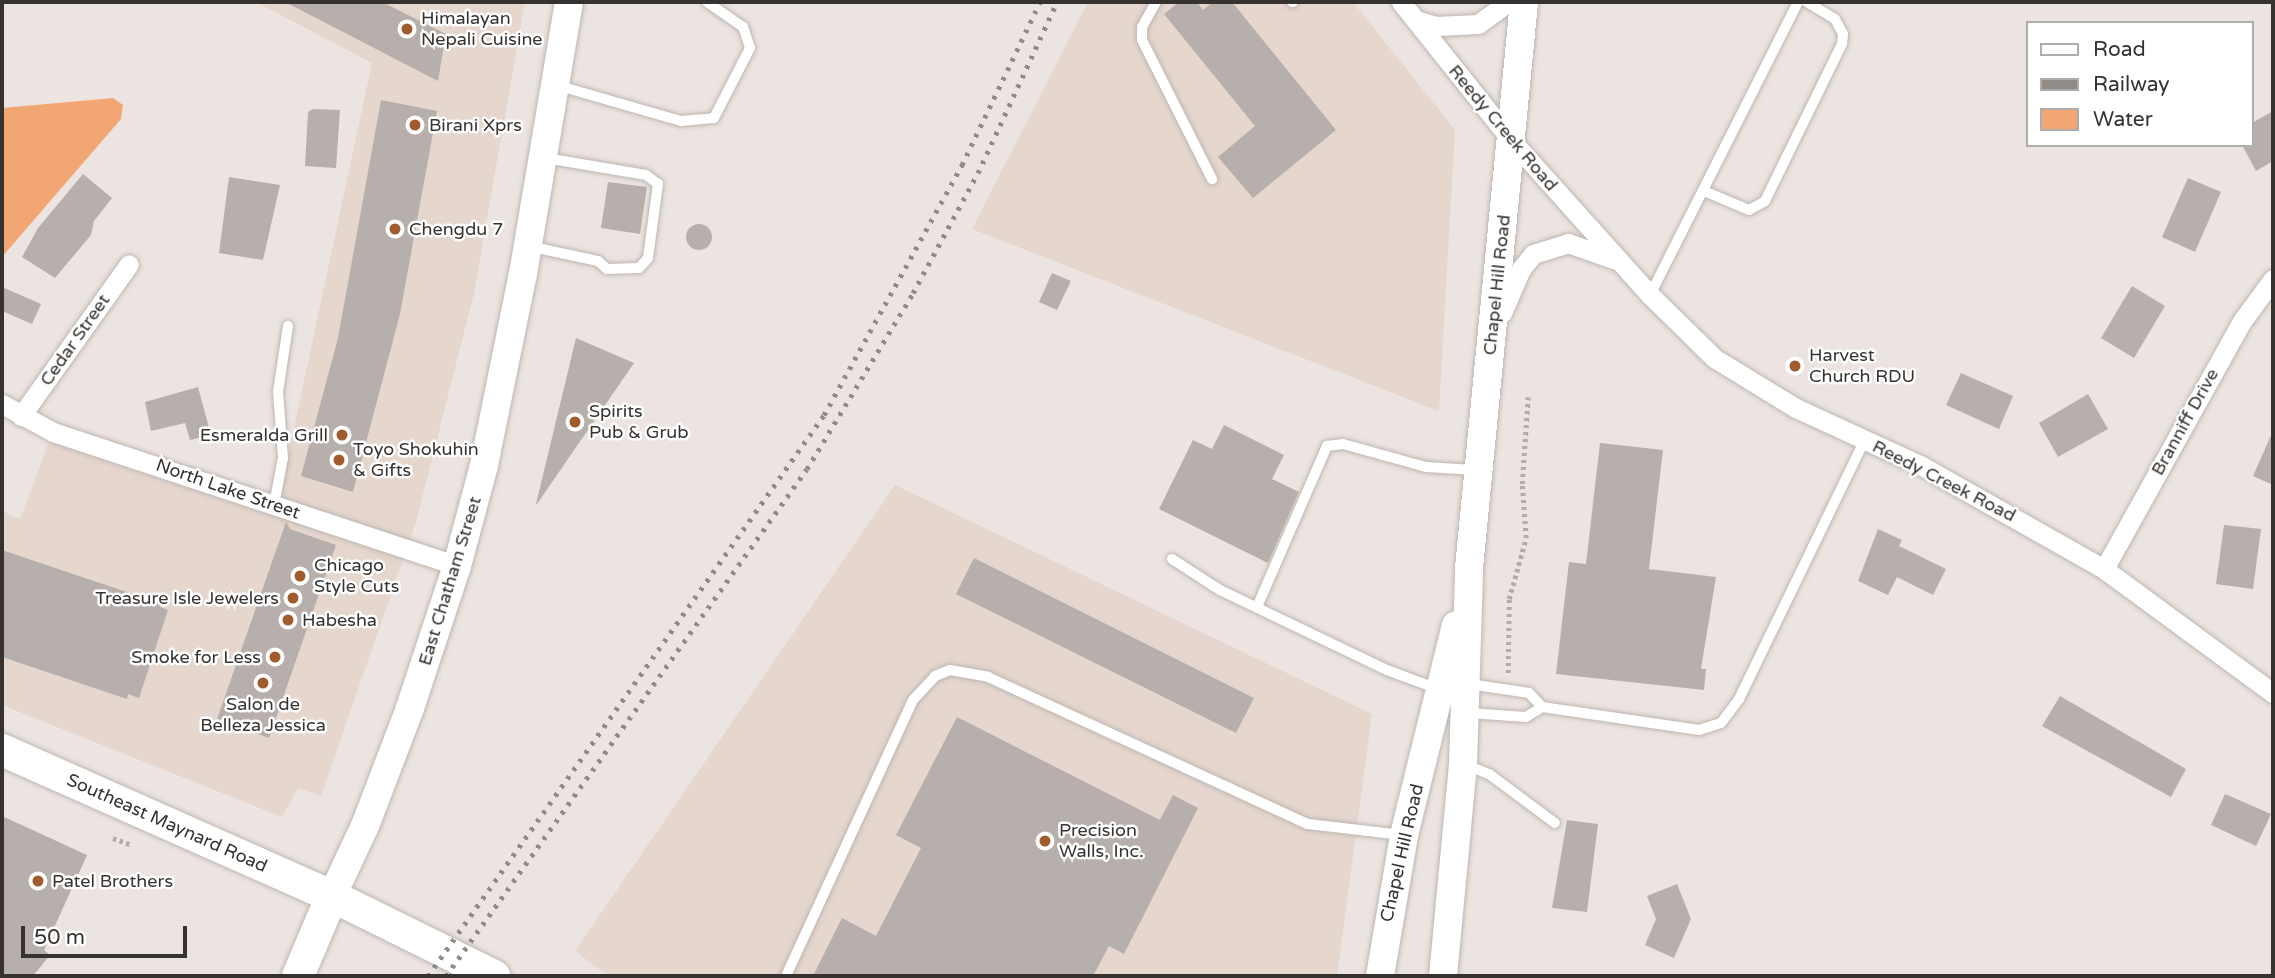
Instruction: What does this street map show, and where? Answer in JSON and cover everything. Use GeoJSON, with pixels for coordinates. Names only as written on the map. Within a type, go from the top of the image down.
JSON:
{"type":"FeatureCollection","features":[{"type":"Feature","properties":{"kind":"main road","name":"East Chatham Street"},"geometry":{"type":"LineString","coordinates":[[298,976],[369,814],[457,566],[497,411],[569,2]]}},
{"type":"Feature","properties":{"kind":"main road","name":"Chapel Hill Road"},"geometry":{"type":"LineString","coordinates":[[1380,976],[1404,835],[1453,687],[1469,568],[1524,2]]}},
{"type":"Feature","properties":{"kind":"main road","name":"Chapel Hill Road"},"geometry":{"type":"LineString","coordinates":[[1444,976],[1464,764],[1465,712],[1453,687]]}},
{"type":"Feature","properties":{"kind":"main road","name":"Southeast Maynard Road"},"geometry":{"type":"LineString","coordinates":[[2,750],[332,896],[494,976]]}},
{"type":"Feature","properties":{"kind":"street","name":"Reedy Creek Road"},"geometry":{"type":"LineString","coordinates":[[1401,2],[1511,140],[1650,295],[1714,358],[1796,408],[1975,494],[2104,569],[2273,693]]}},
{"type":"Feature","properties":{"kind":"street"},"geometry":{"type":"LineString","coordinates":[[1416,20],[1436,26],[1478,24],[1508,2]]}},
{"type":"Feature","properties":{"kind":"street","name":"Reedy Creek Road"},"geometry":{"type":"LineString","coordinates":[[1491,344],[1510,289],[1533,254],[1568,243],[1592,248],[1622,264]]}},
{"type":"Feature","properties":{"kind":"street","name":"Cedar Street"},"geometry":{"type":"LineString","coordinates":[[21,416],[129,264]]}},
{"type":"Feature","properties":{"kind":"street","name":"Branniff Drive"},"geometry":{"type":"LineString","coordinates":[[2104,569],[2242,321],[2273,279]]}},
{"type":"Feature","properties":{"kind":"street","name":"North Lake Street"},"geometry":{"type":"LineString","coordinates":[[2,404],[53,432],[457,566]]}},
{"type":"Feature","properties":{"kind":"lane"},"geometry":{"type":"LineString","coordinates":[[555,85],[681,121],[714,118],[750,48],[743,27],[706,2]]}},
{"type":"Feature","properties":{"kind":"lane"},"geometry":{"type":"LineString","coordinates":[[1156,2],[1142,27],[1142,40],[1212,179]]}},
{"type":"Feature","properties":{"kind":"lane"},"geometry":{"type":"LineString","coordinates":[[1650,295],[1798,2]]}},
{"type":"Feature","properties":{"kind":"lane"},"geometry":{"type":"LineString","coordinates":[[1704,191],[1749,210],[1765,201],[1842,44],[1843,34],[1835,19],[1807,2]]}},
{"type":"Feature","properties":{"kind":"lane"},"geometry":{"type":"LineString","coordinates":[[528,246],[598,261],[607,269],[639,268],[648,258],[658,184],[646,175],[543,158]]}},
{"type":"Feature","properties":{"kind":"lane"},"geometry":{"type":"LineString","coordinates":[[274,505],[283,458],[278,393],[288,326]]}},
{"type":"Feature","properties":{"kind":"lane"},"geometry":{"type":"LineString","coordinates":[[1172,559],[1257,607],[1387,670],[1453,687],[1529,693],[1542,707],[1699,730],[1721,723],[1739,699],[1865,440]]}},
{"type":"Feature","properties":{"kind":"lane"},"geometry":{"type":"LineString","coordinates":[[1257,607],[1328,446],[1343,444],[1426,467],[1479,470]]}},
{"type":"Feature","properties":{"kind":"lane"},"geometry":{"type":"LineString","coordinates":[[786,976],[913,700],[935,676],[950,670],[988,677],[1308,824],[1404,835]]}},
{"type":"Feature","properties":{"kind":"lane"},"geometry":{"type":"LineString","coordinates":[[1465,712],[1526,717],[1542,707]]}},
{"type":"Feature","properties":{"kind":"lane"},"geometry":{"type":"LineString","coordinates":[[1464,764],[1489,774],[1555,823]]}},
{"type":"Feature","properties":{"kind":"path"},"geometry":{"type":"LineString","coordinates":[[1508,673],[1509,599],[1526,538],[1522,484],[1528,397]]}},
{"type":"Feature","properties":{"kind":"path"},"geometry":{"type":"LineString","coordinates":[[113,838],[132,845]]}},
{"type":"Feature","properties":{"kind":"shaded area"},"geometry":{"type":"Polygon","coordinates":[[[256,2],[525,2],[474,293],[416,522],[321,796],[298,788],[282,817],[2,705],[2,511],[20,519],[49,442],[275,517],[372,63],[256,2]]]}},
{"type":"Feature","properties":{"kind":"shaded area"},"geometry":{"type":"Polygon","coordinates":[[[1088,2],[1353,2],[1455,130],[1439,411],[972,229],[1088,2]]]}},
{"type":"Feature","properties":{"kind":"shaded area"},"geometry":{"type":"Polygon","coordinates":[[[895,485],[1372,714],[1337,976],[608,976],[575,951],[895,485]]]}},
{"type":"Feature","properties":{"kind":"water"},"geometry":{"type":"Polygon","coordinates":[[[113,98],[123,105],[121,119],[2,257],[2,108],[113,98]]]}},
{"type":"Feature","properties":{"kind":"building"},"geometry":{"type":"Polygon","coordinates":[[[285,2],[382,2],[446,34],[438,81],[285,2]]]}},
{"type":"Feature","properties":{"kind":"building"},"geometry":{"type":"Polygon","coordinates":[[[1179,2],[1197,2],[1203,10],[1213,2],[1232,2],[1336,130],[1253,198],[1218,157],[1255,126],[1164,14],[1179,2]]]}},
{"type":"Feature","properties":{"kind":"building"},"geometry":{"type":"Polygon","coordinates":[[[381,100],[437,111],[400,314],[353,492],[301,476],[338,338],[381,100]]]}},
{"type":"Feature","properties":{"kind":"building"},"geometry":{"type":"Polygon","coordinates":[[[313,109],[340,110],[336,168],[305,166],[308,112],[313,109]]]}},
{"type":"Feature","properties":{"kind":"building"},"geometry":{"type":"Polygon","coordinates":[[[2273,111],[2273,161],[2256,171],[2243,147],[2254,147],[2254,122],[2273,111]]]}},
{"type":"Feature","properties":{"kind":"building"},"geometry":{"type":"Polygon","coordinates":[[[83,174],[112,198],[94,221],[91,235],[55,278],[22,257],[38,228],[83,174]]]}},
{"type":"Feature","properties":{"kind":"building"},"geometry":{"type":"Polygon","coordinates":[[[229,177],[280,185],[263,260],[219,253],[229,177]]]}},
{"type":"Feature","properties":{"kind":"building"},"geometry":{"type":"Polygon","coordinates":[[[2188,178],[2221,192],[2195,252],[2162,237],[2188,178]]]}},
{"type":"Feature","properties":{"kind":"building"},"geometry":{"type":"Polygon","coordinates":[[[608,182],[647,187],[640,234],[601,228],[608,182]]]}},
{"type":"Feature","properties":{"kind":"building"},"geometry":{"type":"Polygon","coordinates":[[[699,224],[708,228],[712,237],[708,246],[699,250],[690,246],[686,237],[690,228],[699,224]]]}},
{"type":"Feature","properties":{"kind":"building"},"geometry":{"type":"Polygon","coordinates":[[[1052,273],[1071,281],[1057,310],[1039,302],[1052,273]]]}},
{"type":"Feature","properties":{"kind":"building"},"geometry":{"type":"Polygon","coordinates":[[[2132,286],[2165,306],[2134,358],[2101,338],[2132,286]]]}},
{"type":"Feature","properties":{"kind":"building"},"geometry":{"type":"Polygon","coordinates":[[[2,287],[41,304],[32,324],[2,311],[2,287]]]}},
{"type":"Feature","properties":{"kind":"building","name":"Spirits Pub & Grub"},"geometry":{"type":"Polygon","coordinates":[[[576,338],[634,363],[536,504],[576,338]]]}},
{"type":"Feature","properties":{"kind":"building"},"geometry":{"type":"Polygon","coordinates":[[[1961,373],[2013,396],[1999,429],[1946,405],[1961,373]]]}},
{"type":"Feature","properties":{"kind":"building"},"geometry":{"type":"Polygon","coordinates":[[[198,387],[211,435],[190,440],[185,423],[151,431],[145,402],[198,387]]]}},
{"type":"Feature","properties":{"kind":"building"},"geometry":{"type":"Polygon","coordinates":[[[2088,394],[2108,429],[2058,457],[2039,423],[2088,394]]]}},
{"type":"Feature","properties":{"kind":"building"},"geometry":{"type":"Polygon","coordinates":[[[1224,425],[1284,455],[1272,479],[1299,492],[1268,563],[1159,509],[1193,440],[1212,449],[1224,425]]]}},
{"type":"Feature","properties":{"kind":"building"},"geometry":{"type":"Polygon","coordinates":[[[2273,431],[2273,485],[2253,476],[2273,431]]]}},
{"type":"Feature","properties":{"kind":"building"},"geometry":{"type":"Polygon","coordinates":[[[1600,443],[1663,450],[1649,569],[1716,577],[1701,669],[1706,669],[1704,690],[1556,674],[1569,562],[1586,564],[1600,443]]]}},
{"type":"Feature","properties":{"kind":"building"},"geometry":{"type":"Polygon","coordinates":[[[286,522],[290,529],[336,545],[269,738],[217,719],[286,522]]]}},
{"type":"Feature","properties":{"kind":"building"},"geometry":{"type":"Polygon","coordinates":[[[2224,525],[2261,529],[2253,589],[2216,584],[2224,525]]]}},
{"type":"Feature","properties":{"kind":"building"},"geometry":{"type":"Polygon","coordinates":[[[1878,529],[1902,540],[1899,546],[1946,569],[1933,595],[1897,577],[1888,595],[1858,581],[1878,529]]]}},
{"type":"Feature","properties":{"kind":"building"},"geometry":{"type":"Polygon","coordinates":[[[2,550],[162,604],[160,607],[168,610],[139,698],[128,694],[127,699],[2,657],[2,550]]]}},
{"type":"Feature","properties":{"kind":"building"},"geometry":{"type":"Polygon","coordinates":[[[974,558],[1254,698],[1236,733],[956,594],[974,558]]]}},
{"type":"Feature","properties":{"kind":"building"},"geometry":{"type":"Polygon","coordinates":[[[2060,696],[2186,769],[2171,797],[2042,726],[2060,696]]]}},
{"type":"Feature","properties":{"kind":"building","name":"Precision Walls, Inc."},"geometry":{"type":"Polygon","coordinates":[[[957,717],[1160,820],[1173,795],[1198,808],[1124,954],[1109,946],[1093,976],[813,976],[842,918],[876,936],[921,848],[896,835],[957,717]]]}},
{"type":"Feature","properties":{"kind":"building"},"geometry":{"type":"Polygon","coordinates":[[[2225,794],[2271,814],[2256,846],[2211,825],[2225,794]]]}},
{"type":"Feature","properties":{"kind":"building","name":"Patel Brothers"},"geometry":{"type":"Polygon","coordinates":[[[2,816],[87,855],[44,950],[50,955],[33,976],[2,976],[2,816]]]}},
{"type":"Feature","properties":{"kind":"building"},"geometry":{"type":"Polygon","coordinates":[[[1567,820],[1598,824],[1587,912],[1552,908],[1567,820]]]}},
{"type":"Feature","properties":{"kind":"building"},"geometry":{"type":"Polygon","coordinates":[[[1677,884],[1691,919],[1674,958],[1645,945],[1656,919],[1647,896],[1677,884]]]}},
{"type":"Feature","properties":{"kind":"railway"},"geometry":{"type":"LineString","coordinates":[[428,976],[824,415],[962,165],[1040,2]]}},
{"type":"Feature","properties":{"kind":"railway"},"geometry":{"type":"LineString","coordinates":[[446,976],[807,469],[913,293],[978,173],[1057,2]]}},
{"type":"Feature","properties":{"kind":"place","name":"Himalayan Nepali Cuisine"},"geometry":{"type":"Point","coordinates":[407,29]}},
{"type":"Feature","properties":{"kind":"place","name":"Birani Xprs"},"geometry":{"type":"Point","coordinates":[415,125]}},
{"type":"Feature","properties":{"kind":"place","name":"Chengdu 7"},"geometry":{"type":"Point","coordinates":[395,229]}},
{"type":"Feature","properties":{"kind":"place","name":"Harvest Church RDU"},"geometry":{"type":"Point","coordinates":[1795,366]}},
{"type":"Feature","properties":{"kind":"place","name":"Spirits Pub & Grub"},"geometry":{"type":"Point","coordinates":[575,422]}},
{"type":"Feature","properties":{"kind":"place","name":"Esmeralda Grill"},"geometry":{"type":"Point","coordinates":[342,435]}},
{"type":"Feature","properties":{"kind":"place","name":"Toyo Shokuhin & Gifts"},"geometry":{"type":"Point","coordinates":[339,460]}},
{"type":"Feature","properties":{"kind":"place","name":"Chicago Style Cuts"},"geometry":{"type":"Point","coordinates":[300,576]}},
{"type":"Feature","properties":{"kind":"place","name":"Treasure Isle Jewelers"},"geometry":{"type":"Point","coordinates":[293,598]}},
{"type":"Feature","properties":{"kind":"place","name":"Habesha"},"geometry":{"type":"Point","coordinates":[288,620]}},
{"type":"Feature","properties":{"kind":"place","name":"Smoke for Less"},"geometry":{"type":"Point","coordinates":[275,657]}},
{"type":"Feature","properties":{"kind":"place","name":"Salon de Belleza Jessica"},"geometry":{"type":"Point","coordinates":[263,683]}},
{"type":"Feature","properties":{"kind":"place","name":"Precision Walls, Inc."},"geometry":{"type":"Point","coordinates":[1045,841]}},
{"type":"Feature","properties":{"kind":"place","name":"Patel Brothers"},"geometry":{"type":"Point","coordinates":[38,881]}}]}
